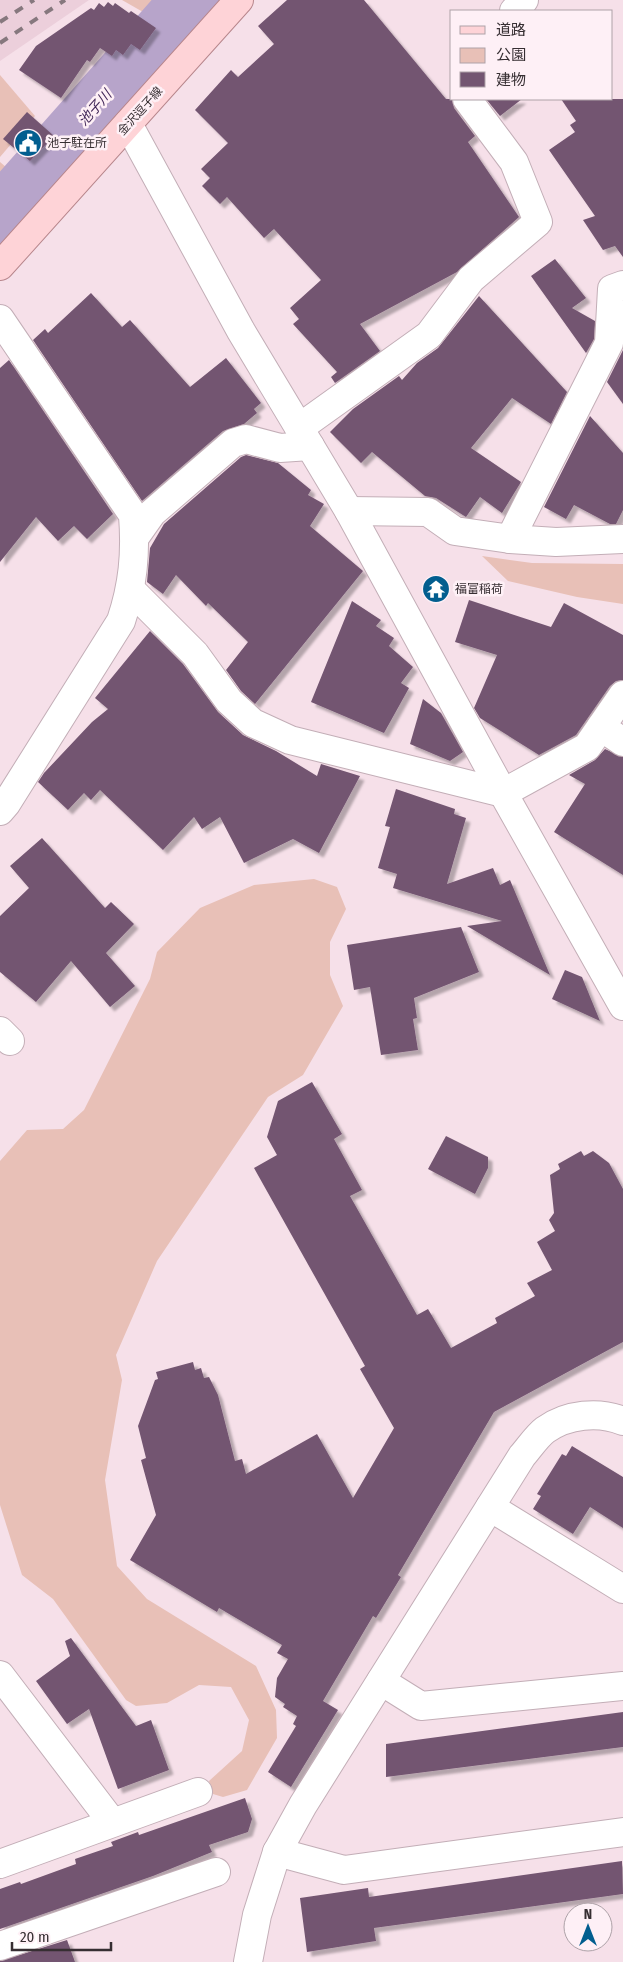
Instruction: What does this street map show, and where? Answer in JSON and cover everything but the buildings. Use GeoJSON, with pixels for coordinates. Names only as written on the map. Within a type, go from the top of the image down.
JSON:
{"type":"FeatureCollection","features":[{"type":"Feature","properties":{"kind":"main road","name":"金沢逗子線"},"geometry":{"type":"LineString","coordinates":[[0,266],[239,0]]}},
{"type":"Feature","properties":{"kind":"street"},"geometry":{"type":"LineString","coordinates":[[515,10],[524,0]]}},
{"type":"Feature","properties":{"kind":"street"},"geometry":{"type":"LineString","coordinates":[[135,537],[152,513],[233,443],[246,439],[280,448],[304,437],[429,335],[472,279],[538,222],[514,162],[468,100]]}},
{"type":"Feature","properties":{"kind":"street"},"geometry":{"type":"LineString","coordinates":[[128,124],[241,330],[349,512],[503,794],[620,995]]}},
{"type":"Feature","properties":{"kind":"street"},"geometry":{"type":"LineString","coordinates":[[510,539],[608,343],[612,289],[623,284]]}},
{"type":"Feature","properties":{"kind":"street"},"geometry":{"type":"LineString","coordinates":[[0,319],[133,515],[135,537],[131,590],[121,621],[6,804],[0,810]]}},
{"type":"Feature","properties":{"kind":"street"},"geometry":{"type":"LineString","coordinates":[[349,512],[428,512],[455,531],[510,539],[556,542],[623,539]]}},
{"type":"Feature","properties":{"kind":"street"},"geometry":{"type":"LineString","coordinates":[[131,590],[196,654],[229,701],[253,723],[290,740],[503,794],[587,747],[623,695]]}},
{"type":"Feature","properties":{"kind":"street"},"geometry":{"type":"LineString","coordinates":[[601,727],[623,742]]}},
{"type":"Feature","properties":{"kind":"street"},"geometry":{"type":"LineString","coordinates":[[248,1962],[257,1915],[278,1852],[302,1805],[522,1456],[545,1430],[576,1416],[612,1416],[623,1421]]}},
{"type":"Feature","properties":{"kind":"street"},"geometry":{"type":"LineString","coordinates":[[490,1507],[623,1588]]}},
{"type":"Feature","properties":{"kind":"street"},"geometry":{"type":"LineString","coordinates":[[0,1675],[112,1822]]}},
{"type":"Feature","properties":{"kind":"street"},"geometry":{"type":"LineString","coordinates":[[381,1680],[421,1706],[623,1686]]}},
{"type":"Feature","properties":{"kind":"street"},"geometry":{"type":"LineString","coordinates":[[0,1864],[198,1792]]}},
{"type":"Feature","properties":{"kind":"street"},"geometry":{"type":"LineString","coordinates":[[278,1852],[344,1870],[623,1832]]}},
{"type":"Feature","properties":{"kind":"street"},"geometry":{"type":"LineString","coordinates":[[0,1946],[216,1872]]}},
{"type":"Feature","properties":{"kind":"shaded area"},"geometry":{"type":"Polygon","coordinates":[[[0,0],[89,0],[0,61],[0,0]]]}},
{"type":"Feature","properties":{"kind":"green space"},"geometry":{"type":"Polygon","coordinates":[[[122,0],[184,0],[164,24],[122,0]]]}},
{"type":"Feature","properties":{"kind":"green space"},"geometry":{"type":"Polygon","coordinates":[[[0,75],[35,116],[0,157],[0,75]]]}},
{"type":"Feature","properties":{"kind":"green space"},"geometry":{"type":"Polygon","coordinates":[[[0,162],[19,178],[0,199],[0,162]]]}},
{"type":"Feature","properties":{"kind":"green space"},"geometry":{"type":"Polygon","coordinates":[[[482,556],[532,563],[623,564],[623,604],[577,597],[508,581],[482,556]]]}},
{"type":"Feature","properties":{"kind":"green space"},"geometry":{"type":"Polygon","coordinates":[[[314,879],[337,887],[346,909],[330,942],[330,975],[343,1006],[303,1075],[268,1097],[157,1261],[116,1355],[122,1380],[105,1480],[117,1566],[147,1599],[256,1666],[276,1710],[277,1738],[247,1790],[223,1797],[213,1794],[209,1781],[242,1751],[249,1720],[231,1687],[199,1685],[167,1703],[136,1706],[126,1700],[53,1599],[22,1575],[0,1505],[0,1161],[27,1130],[63,1129],[84,1110],[150,979],[157,952],[200,908],[254,885],[314,879]]]}},
{"type":"Feature","properties":{"kind":"waterway","name":"池子川"},"geometry":{"type":"LineString","coordinates":[[0,216],[191,0]]}},
{"type":"Feature","properties":{"kind":"railway"},"geometry":{"type":"LineString","coordinates":[[0,22],[34,0]]}},
{"type":"Feature","properties":{"kind":"railway"},"geometry":{"type":"LineString","coordinates":[[0,43],[65,0]]}},
{"type":"Feature","properties":{"kind":"place","name":"池子駐在所"},"geometry":{"type":"Point","coordinates":[28,143]}},
{"type":"Feature","properties":{"kind":"place","name":"福富稲荷"},"geometry":{"type":"Point","coordinates":[436,589]}}]}
